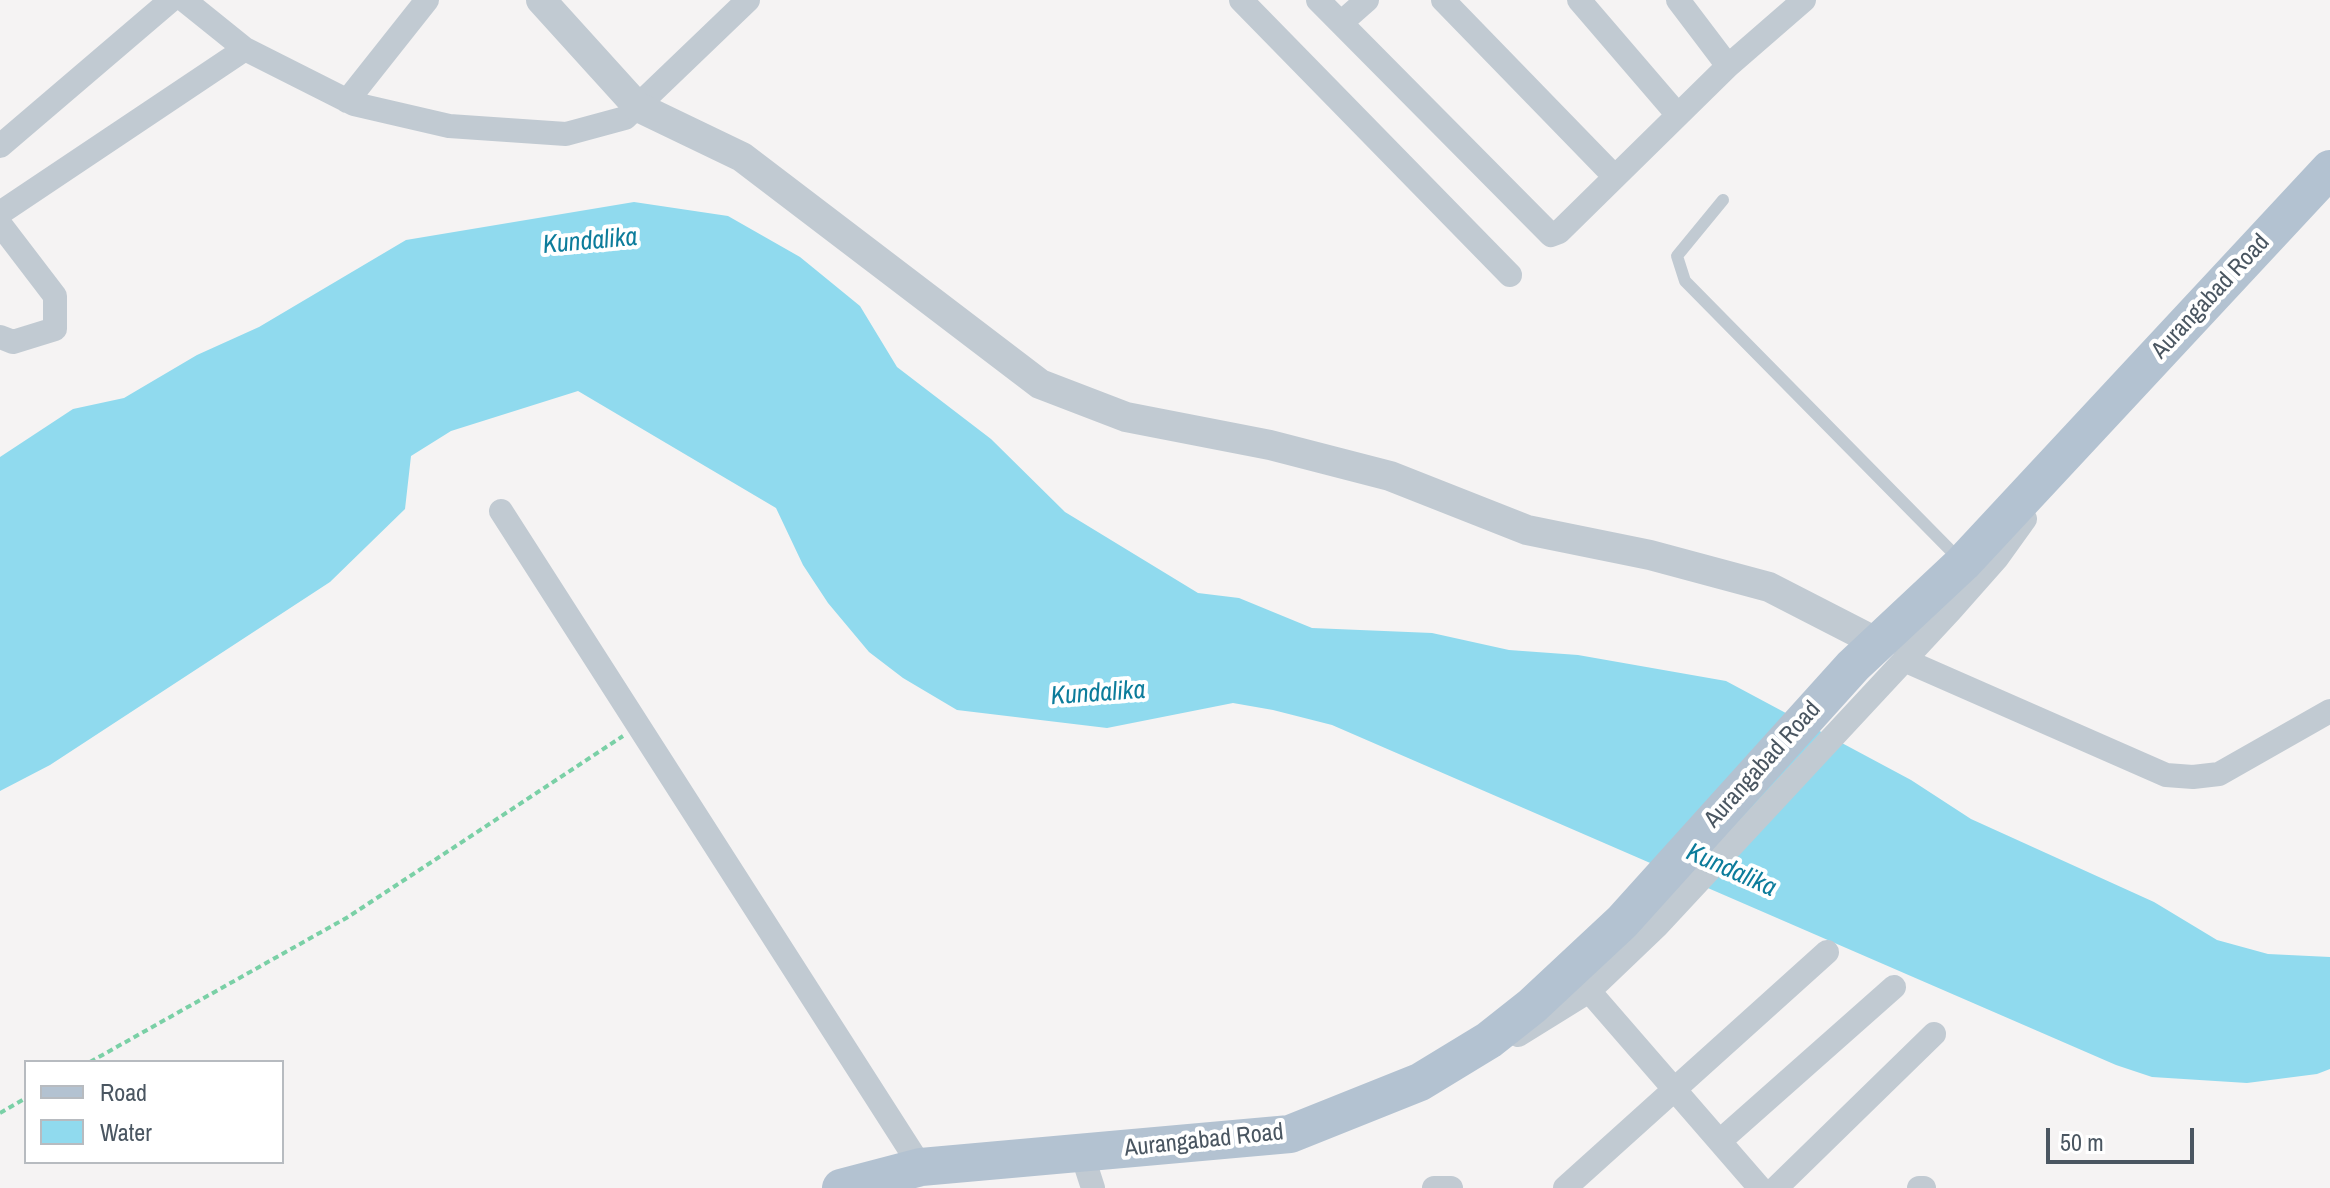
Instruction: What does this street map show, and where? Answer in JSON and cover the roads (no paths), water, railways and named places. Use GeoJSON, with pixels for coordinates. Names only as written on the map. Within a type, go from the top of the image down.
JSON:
{"type":"FeatureCollection","features":[{"type":"Feature","properties":{"kind":"main road","name":"Aurangabad Road"},"geometry":{"type":"LineString","coordinates":[[841,1188],[918,1175],[1088,1171],[1290,1134],[1420,1082],[1461,1060],[1532,1006],[1622,922],[1879,657],[2330,169]]}},
{"type":"Feature","properties":{"kind":"street"},"geometry":{"type":"LineString","coordinates":[[0,146],[171,0]]}},
{"type":"Feature","properties":{"kind":"street"},"geometry":{"type":"LineString","coordinates":[[184,0],[245,49],[347,101],[449,126],[566,134],[625,118],[748,0]]}},
{"type":"Feature","properties":{"kind":"street"},"geometry":{"type":"LineString","coordinates":[[347,101],[427,0]]}},
{"type":"Feature","properties":{"kind":"street"},"geometry":{"type":"LineString","coordinates":[[541,0],[638,107],[742,157],[1040,384],[1126,417],[1270,445],[1390,476],[1527,530],[1650,555],[1769,587],[1879,657],[2166,775],[2193,777],[2219,774],[2330,711]]}},
{"type":"Feature","properties":{"kind":"street"},"geometry":{"type":"LineString","coordinates":[[1241,0],[1510,275]]}},
{"type":"Feature","properties":{"kind":"street"},"geometry":{"type":"LineString","coordinates":[[1318,0],[1547,234],[1559,232],[1677,114],[1804,0]]}},
{"type":"Feature","properties":{"kind":"street"},"geometry":{"type":"LineString","coordinates":[[1342,22],[1367,0]]}},
{"type":"Feature","properties":{"kind":"street"},"geometry":{"type":"LineString","coordinates":[[1443,0],[1615,177]]}},
{"type":"Feature","properties":{"kind":"street"},"geometry":{"type":"LineString","coordinates":[[1579,0],[1677,114]]}},
{"type":"Feature","properties":{"kind":"street"},"geometry":{"type":"LineString","coordinates":[[1678,0],[1728,66]]}},
{"type":"Feature","properties":{"kind":"street"},"geometry":{"type":"LineString","coordinates":[[0,213],[245,49]]}},
{"type":"Feature","properties":{"kind":"street"},"geometry":{"type":"LineString","coordinates":[[0,224],[55,296],[55,329],[13,342],[0,337]]}},
{"type":"Feature","properties":{"kind":"street"},"geometry":{"type":"LineString","coordinates":[[1461,1060],[1528,1031],[1589,991],[1694,886],[1817,754],[1879,657],[1997,558],[2093,423]]}},
{"type":"Feature","properties":{"kind":"street"},"geometry":{"type":"LineString","coordinates":[[501,511],[639,726],[918,1175]]}},
{"type":"Feature","properties":{"kind":"street"},"geometry":{"type":"LineString","coordinates":[[1565,1188],[1827,952]]}},
{"type":"Feature","properties":{"kind":"street"},"geometry":{"type":"LineString","coordinates":[[1720,1141],[1894,987]]}},
{"type":"Feature","properties":{"kind":"street"},"geometry":{"type":"LineString","coordinates":[[1589,991],[1758,1186],[1934,1034]]}},
{"type":"Feature","properties":{"kind":"street"},"geometry":{"type":"LineString","coordinates":[[1434,1188],[1451,1188]]}},
{"type":"Feature","properties":{"kind":"lane"},"geometry":{"type":"LineString","coordinates":[[1723,200],[1677,256],[1685,281],[1963,563]]}},
{"type":"Feature","properties":{"kind":"water","name":"Kundalika"},"geometry":{"type":"Polygon","coordinates":[[[634,202],[728,216],[800,257],[860,306],[897,367],[991,439],[1065,512],[1198,593],[1239,598],[1312,628],[1432,633],[1509,650],[1578,655],[1726,681],[1911,780],[1971,819],[2154,902],[2217,940],[2268,954],[2330,957],[2330,1069],[2317,1074],[2247,1083],[2152,1077],[2116,1065],[1332,725],[1233,703],[1107,728],[957,710],[903,678],[869,652],[828,603],[803,565],[776,508],[578,391],[451,431],[411,456],[405,509],[330,582],[50,765],[0,791],[0,457],[73,409],[124,398],[197,355],[259,327],[406,240],[634,202]]]}}]}
